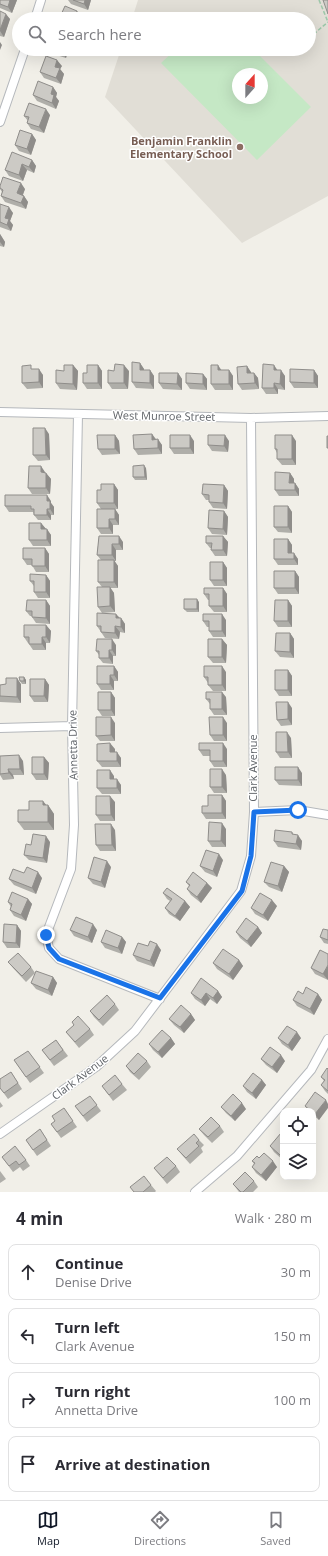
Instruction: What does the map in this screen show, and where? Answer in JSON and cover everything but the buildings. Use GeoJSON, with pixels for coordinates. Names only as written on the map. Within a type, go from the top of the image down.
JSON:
{"type":"FeatureCollection","features":[{"type":"Feature","properties":{"kind":"street"},"geometry":{"type":"LineString","coordinates":[[37,12],[41,0]]}},
{"type":"Feature","properties":{"kind":"street"},"geometry":{"type":"LineString","coordinates":[[0,122],[22,56]]}},
{"type":"Feature","properties":{"kind":"street","name":"West Munroe Street"},"geometry":{"type":"LineString","coordinates":[[0,412],[251,418],[328,416]]}},
{"type":"Feature","properties":{"kind":"street","name":"Annetta Drive"},"geometry":{"type":"LineString","coordinates":[[78,414],[72,726],[74,825],[71,869],[46,935],[49,948],[59,959],[160,998]]}},
{"type":"Feature","properties":{"kind":"street","name":"Clark Avenue"},"geometry":{"type":"LineString","coordinates":[[0,1134],[96,1067],[134,1031],[242,891],[251,856],[254,812],[251,418]]}},
{"type":"Feature","properties":{"kind":"street"},"geometry":{"type":"LineString","coordinates":[[0,728],[72,726]]}},
{"type":"Feature","properties":{"kind":"street"},"geometry":{"type":"LineString","coordinates":[[254,812],[298,810],[328,815]]}},
{"type":"Feature","properties":{"kind":"street"},"geometry":{"type":"LineString","coordinates":[[195,1192],[237,1156],[311,1070],[328,1039]]}},
{"type":"Feature","properties":{"kind":"path"},"geometry":{"type":"LineString","coordinates":[[316,31],[328,22],[319,0]]}},
{"type":"Feature","properties":{"kind":"shaded area","name":"Benjamin Franklin Elementary School"},"geometry":{"type":"Polygon","coordinates":[[[138,0],[328,0],[328,196],[242,243],[105,97],[119,56],[316,56],[316,12],[134,12],[138,0]]]}},
{"type":"Feature","properties":{"kind":"green space"},"geometry":{"type":"Polygon","coordinates":[[[168,56],[260,56],[311,107],[257,160],[161,63],[168,56]]]}},
{"type":"Feature","properties":{"kind":"place","name":"Benjamin Franklin Elementary School"},"geometry":{"type":"Point","coordinates":[240,147]}},
{"type":"Feature","properties":{"kind":"route"},"geometry":{"type":"LineString","coordinates":[[46,935],[49,948],[59,959],[160,998],[242,891],[251,856],[254,812],[298,810]]}}]}
